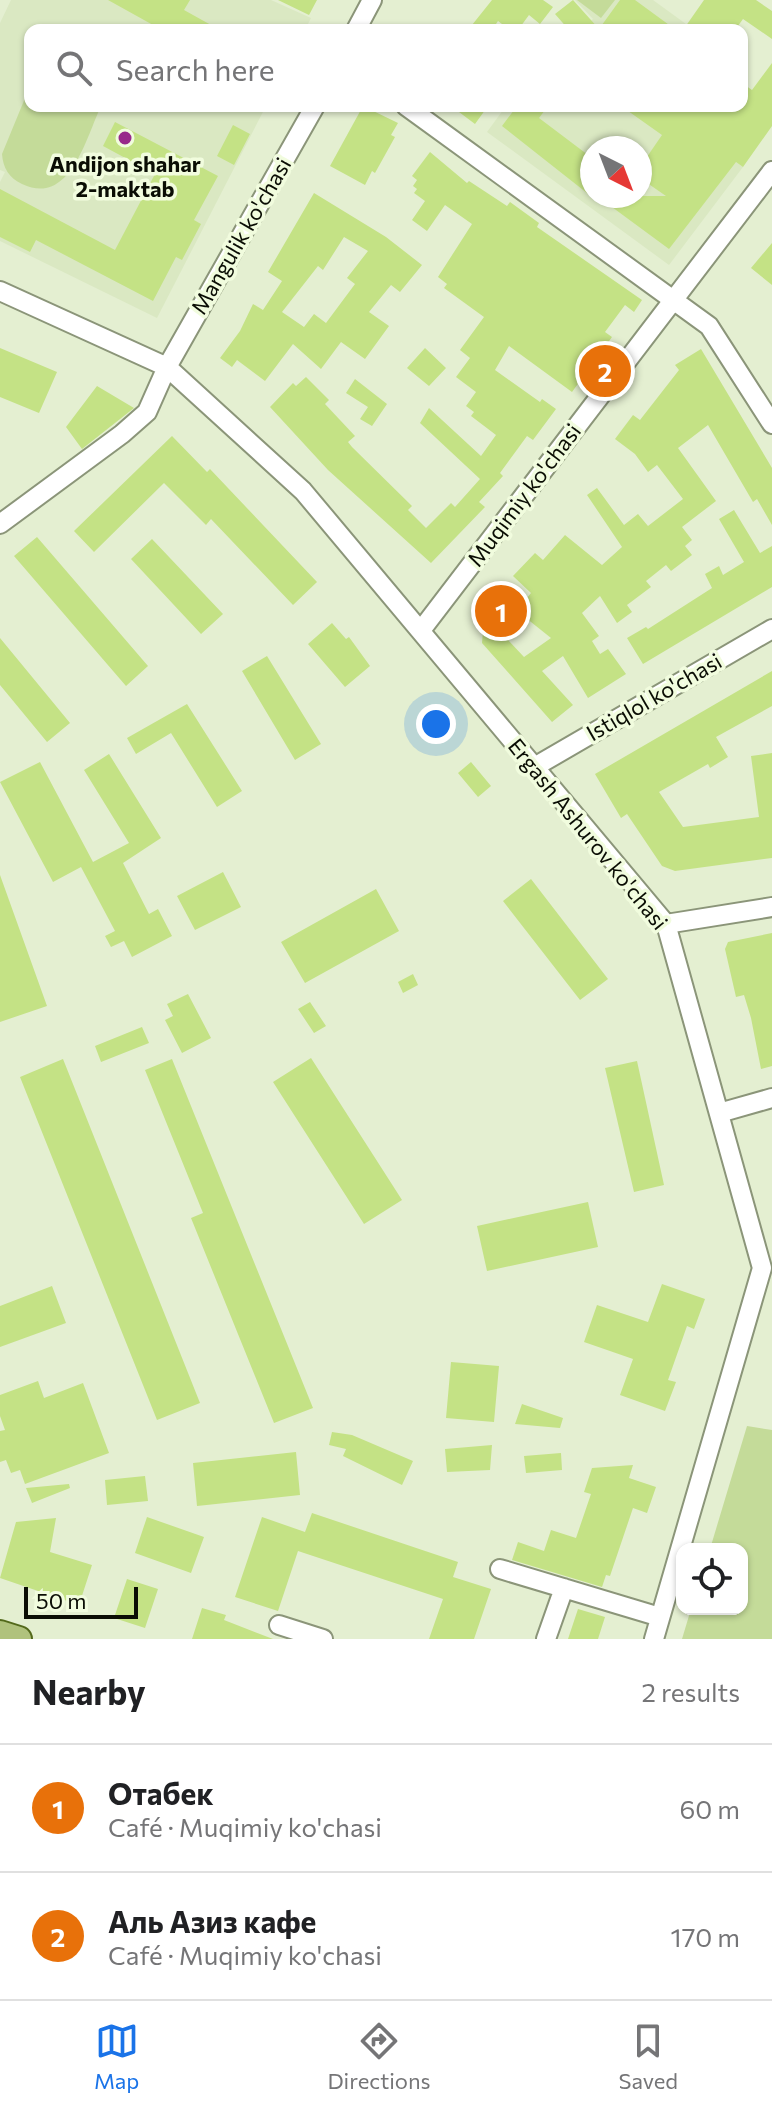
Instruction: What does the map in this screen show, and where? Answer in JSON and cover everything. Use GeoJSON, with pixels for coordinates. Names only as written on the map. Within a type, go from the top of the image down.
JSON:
{"type":"FeatureCollection","features":[{"type":"Feature","properties":{"kind":"main road"},"geometry":{"type":"LineString","coordinates":[[0,1633],[19,1639]]}},
{"type":"Feature","properties":{"kind":"street"},"geometry":{"type":"LineString","coordinates":[[359,24],[372,0]]}},
{"type":"Feature","properties":{"kind":"street","name":"Mangulik ko'chasi"},"geometry":{"type":"LineString","coordinates":[[0,524],[147,412],[167,367],[312,112]]}},
{"type":"Feature","properties":{"kind":"street"},"geometry":{"type":"LineString","coordinates":[[414,112],[709,326],[772,424]]}},
{"type":"Feature","properties":{"kind":"street","name":"Muqimiy ko'chasi"},"geometry":{"type":"LineString","coordinates":[[422,629],[772,171]]}},
{"type":"Feature","properties":{"kind":"street","name":"Ergash Ashurov ko'chasi"},"geometry":{"type":"LineString","coordinates":[[0,291],[167,367],[303,491],[422,629],[666,924],[767,1268],[654,1639]]}},
{"type":"Feature","properties":{"kind":"street","name":"Istiqlol ko'chasi"},"geometry":{"type":"LineString","coordinates":[[536,766],[772,629]]}},
{"type":"Feature","properties":{"kind":"street"},"geometry":{"type":"LineString","coordinates":[[666,924],[772,907]]}},
{"type":"Feature","properties":{"kind":"street"},"geometry":{"type":"LineString","coordinates":[[719,1113],[772,1098]]}},
{"type":"Feature","properties":{"kind":"street"},"geometry":{"type":"LineString","coordinates":[[500,1569],[660,1617]]}},
{"type":"Feature","properties":{"kind":"street"},"geometry":{"type":"LineString","coordinates":[[546,1639],[564,1588]]}},
{"type":"Feature","properties":{"kind":"street"},"geometry":{"type":"LineString","coordinates":[[279,1625],[323,1639]]}},
{"type":"Feature","properties":{"kind":"shaded area","name":"Andijon shahar 2-maktab"},"geometry":{"type":"Polygon","coordinates":[[[11,0],[271,0],[311,18],[308,24],[24,24],[24,112],[263,112],[157,318],[0,241],[0,182],[5,172],[0,170],[0,23],[11,0]]]}},
{"type":"Feature","properties":{"kind":"shaded area"},"geometry":{"type":"Polygon","coordinates":[[[575,0],[653,0],[686,24],[587,24],[593,19],[575,0]]]}},
{"type":"Feature","properties":{"kind":"shaded area"},"geometry":{"type":"Polygon","coordinates":[[[502,112],[666,112],[743,167],[669,265],[591,208],[652,208],[652,136],[580,136],[580,200],[487,132],[502,112]]]}},
{"type":"Feature","properties":{"kind":"green space"},"geometry":{"type":"Polygon","coordinates":[[[577,0],[615,0],[601,18],[577,0]]]}},
{"type":"Feature","properties":{"kind":"green space"},"geometry":{"type":"Polygon","coordinates":[[[24,101],[24,112],[98,112],[74,166],[52,186],[39,189],[14,179],[5,168],[2,154],[24,101]]]}},
{"type":"Feature","properties":{"kind":"green space"},"geometry":{"type":"Polygon","coordinates":[[[747,1426],[772,1430],[772,1639],[682,1639],[689,1615],[748,1615],[748,1543],[712,1543],[747,1426]]]}},
{"type":"Feature","properties":{"kind":"building"},"geometry":{"type":"Polygon","coordinates":[[[108,0],[190,0],[184,10],[209,24],[151,24],[108,0]]]}},
{"type":"Feature","properties":{"kind":"building"},"geometry":{"type":"Polygon","coordinates":[[[278,0],[317,0],[309,15],[278,0]]]}},
{"type":"Feature","properties":{"kind":"building"},"geometry":{"type":"Polygon","coordinates":[[[492,0],[543,0],[553,7],[540,24],[529,15],[522,24],[502,24],[498,21],[496,24],[473,24],[492,0]]]}},
{"type":"Feature","properties":{"kind":"building"},"geometry":{"type":"Polygon","coordinates":[[[573,0],[595,24],[564,24],[555,14],[573,0]]]}},
{"type":"Feature","properties":{"kind":"building"},"geometry":{"type":"Polygon","coordinates":[[[620,0],[635,0],[668,24],[603,24],[620,0]]]}},
{"type":"Feature","properties":{"kind":"building"},"geometry":{"type":"Polygon","coordinates":[[[704,0],[756,0],[772,11],[772,39],[743,19],[739,24],[687,24],[704,0]]]}},
{"type":"Feature","properties":{"kind":"building"},"geometry":{"type":"Polygon","coordinates":[[[772,63],[772,126],[743,167],[736,162],[669,249],[613,208],[652,208],[652,196],[666,196],[652,186],[652,150],[662,135],[629,112],[748,112],[748,87],[752,90],[772,63]]]}},
{"type":"Feature","properties":{"kind":"building"},"geometry":{"type":"Polygon","coordinates":[[[360,112],[375,112],[398,123],[391,135],[395,137],[365,185],[330,166],[360,112]]]}},
{"type":"Feature","properties":{"kind":"building"},"geometry":{"type":"Polygon","coordinates":[[[459,112],[484,112],[475,124],[459,112]]]}},
{"type":"Feature","properties":{"kind":"building"},"geometry":{"type":"Polygon","coordinates":[[[512,112],[544,112],[539,118],[580,149],[580,188],[502,126],[512,112]]]}},
{"type":"Feature","properties":{"kind":"building"},"geometry":{"type":"Polygon","coordinates":[[[115,122],[218,176],[194,220],[201,224],[182,260],[176,257],[153,301],[36,240],[30,252],[0,237],[0,189],[115,250],[155,174],[103,146],[115,122]]]}},
{"type":"Feature","properties":{"kind":"building"},"geometry":{"type":"Polygon","coordinates":[[[233,125],[250,134],[234,165],[217,156],[233,125]]]}},
{"type":"Feature","properties":{"kind":"building"},"geometry":{"type":"Polygon","coordinates":[[[430,152],[467,183],[469,181],[507,206],[510,202],[539,223],[537,227],[642,300],[634,312],[625,305],[605,332],[612,337],[572,392],[509,346],[495,370],[540,402],[542,399],[556,409],[533,440],[527,436],[500,473],[503,476],[479,502],[485,507],[431,563],[328,470],[270,407],[293,383],[296,386],[306,377],[329,400],[325,404],[355,436],[348,442],[412,506],[408,510],[426,528],[451,503],[455,507],[480,479],[420,423],[429,408],[481,456],[496,435],[471,416],[474,412],[466,406],[476,392],[456,377],[470,358],[460,350],[484,317],[444,288],[447,284],[438,277],[472,224],[445,205],[427,231],[412,220],[425,201],[414,193],[417,189],[413,186],[417,180],[412,176],[430,152]]]}},
{"type":"Feature","properties":{"kind":"building"},"geometry":{"type":"Polygon","coordinates":[[[314,193],[386,237],[422,265],[400,292],[391,285],[369,312],[389,326],[365,359],[341,342],[321,369],[293,344],[265,381],[237,360],[232,367],[220,358],[240,331],[253,304],[263,310],[282,281],[268,272],[314,193]],[[344,237],[323,270],[318,266],[282,312],[304,327],[314,314],[326,323],[355,284],[347,278],[368,251],[344,237]]]}},
{"type":"Feature","properties":{"kind":"building"},"geometry":{"type":"Polygon","coordinates":[[[772,243],[772,285],[751,268],[772,243]]]}},
{"type":"Feature","properties":{"kind":"building"},"geometry":{"type":"Polygon","coordinates":[[[0,348],[57,372],[39,413],[0,397],[0,348]]]}},
{"type":"Feature","properties":{"kind":"building"},"geometry":{"type":"Polygon","coordinates":[[[425,348],[446,368],[429,386],[407,368],[425,348]]]}},
{"type":"Feature","properties":{"kind":"building"},"geometry":{"type":"Polygon","coordinates":[[[701,349],[772,468],[772,525],[757,499],[753,502],[708,425],[678,448],[716,501],[682,527],[692,540],[685,546],[692,555],[671,571],[666,565],[646,581],[651,587],[627,605],[632,612],[617,623],[600,596],[582,613],[599,636],[592,641],[600,654],[608,649],[626,674],[588,698],[563,656],[542,671],[573,705],[552,722],[482,643],[483,631],[507,602],[517,610],[531,593],[513,576],[535,553],[543,560],[565,535],[602,565],[622,547],[587,495],[597,488],[624,525],[638,514],[648,526],[683,499],[657,465],[648,472],[635,454],[615,439],[633,415],[640,420],[679,370],[675,365],[701,349]],[[526,618],[508,640],[524,657],[551,638],[526,618]]]}},
{"type":"Feature","properties":{"kind":"building"},"geometry":{"type":"Polygon","coordinates":[[[355,379],[387,404],[372,426],[360,419],[368,407],[346,393],[355,379]]]}},
{"type":"Feature","properties":{"kind":"building"},"geometry":{"type":"Polygon","coordinates":[[[97,386],[134,408],[82,449],[66,427],[97,386]]]}},
{"type":"Feature","properties":{"kind":"building"},"geometry":{"type":"Polygon","coordinates":[[[172,436],[207,472],[210,469],[317,582],[293,605],[211,519],[206,525],[164,483],[94,552],[74,531],[172,436]]]}},
{"type":"Feature","properties":{"kind":"building"},"geometry":{"type":"Polygon","coordinates":[[[734,510],[760,553],[772,546],[772,587],[643,664],[627,638],[646,627],[648,629],[712,588],[705,574],[719,566],[723,575],[744,562],[719,519],[734,510]]]}},
{"type":"Feature","properties":{"kind":"building"},"geometry":{"type":"Polygon","coordinates":[[[37,537],[148,666],[126,686],[14,556],[37,537]]]}},
{"type":"Feature","properties":{"kind":"building"},"geometry":{"type":"Polygon","coordinates":[[[152,539],[223,614],[201,634],[131,559],[152,539]]]}},
{"type":"Feature","properties":{"kind":"building"},"geometry":{"type":"Polygon","coordinates":[[[332,623],[346,639],[349,637],[370,666],[345,687],[308,644],[332,623]]]}},
{"type":"Feature","properties":{"kind":"building"},"geometry":{"type":"Polygon","coordinates":[[[0,638],[70,723],[47,742],[0,685],[0,638]]]}},
{"type":"Feature","properties":{"kind":"building"},"geometry":{"type":"Polygon","coordinates":[[[267,656],[321,744],[295,760],[242,671],[267,656]]]}},
{"type":"Feature","properties":{"kind":"building"},"geometry":{"type":"Polygon","coordinates":[[[772,671],[772,706],[716,737],[728,757],[710,768],[708,764],[659,792],[683,827],[759,817],[751,756],[772,753],[772,858],[675,871],[662,866],[627,814],[621,818],[595,774],[772,671]]]}},
{"type":"Feature","properties":{"kind":"building"},"geometry":{"type":"Polygon","coordinates":[[[187,704],[242,791],[217,807],[171,733],[136,754],[127,738],[187,704]]]}},
{"type":"Feature","properties":{"kind":"building"},"geometry":{"type":"Polygon","coordinates":[[[109,754],[161,838],[123,863],[149,914],[158,909],[172,936],[132,957],[124,941],[111,947],[105,936],[115,931],[81,867],[53,882],[0,782],[40,762],[93,862],[129,843],[84,770],[109,754]]]}},
{"type":"Feature","properties":{"kind":"building"},"geometry":{"type":"Polygon","coordinates":[[[471,762],[491,786],[478,797],[458,773],[471,762]]]}},
{"type":"Feature","properties":{"kind":"building"},"geometry":{"type":"Polygon","coordinates":[[[223,872],[241,907],[195,930],[177,896],[223,872]]]}},
{"type":"Feature","properties":{"kind":"building"},"geometry":{"type":"Polygon","coordinates":[[[0,875],[47,1006],[0,1022],[0,875]]]}},
{"type":"Feature","properties":{"kind":"building"},"geometry":{"type":"Polygon","coordinates":[[[531,879],[608,979],[580,1000],[503,901],[531,879]]]}},
{"type":"Feature","properties":{"kind":"building"},"geometry":{"type":"Polygon","coordinates":[[[376,889],[399,931],[305,983],[281,942],[376,889]]]}},
{"type":"Feature","properties":{"kind":"building"},"geometry":{"type":"Polygon","coordinates":[[[772,933],[772,1066],[761,1069],[751,1018],[744,995],[736,997],[725,949],[728,942],[772,933]]]}},
{"type":"Feature","properties":{"kind":"building"},"geometry":{"type":"Polygon","coordinates":[[[413,974],[418,985],[403,993],[398,982],[413,974]]]}},
{"type":"Feature","properties":{"kind":"building"},"geometry":{"type":"Polygon","coordinates":[[[188,994],[211,1038],[182,1053],[165,1020],[173,1016],[167,1004],[188,994]]]}},
{"type":"Feature","properties":{"kind":"building"},"geometry":{"type":"Polygon","coordinates":[[[310,1002],[326,1026],[314,1033],[298,1009],[310,1002]]]}},
{"type":"Feature","properties":{"kind":"building"},"geometry":{"type":"Polygon","coordinates":[[[142,1027],[149,1043],[101,1062],[95,1046],[142,1027]]]}},
{"type":"Feature","properties":{"kind":"building"},"geometry":{"type":"Polygon","coordinates":[[[311,1058],[402,1200],[364,1224],[273,1082],[311,1058]]]}},
{"type":"Feature","properties":{"kind":"building"},"geometry":{"type":"Polygon","coordinates":[[[63,1059],[200,1403],[157,1420],[20,1077],[63,1059]]]}},
{"type":"Feature","properties":{"kind":"building"},"geometry":{"type":"Polygon","coordinates":[[[172,1059],[313,1408],[274,1423],[191,1218],[203,1213],[145,1070],[172,1059]]]}},
{"type":"Feature","properties":{"kind":"building"},"geometry":{"type":"Polygon","coordinates":[[[637,1061],[664,1185],[634,1192],[605,1068],[637,1061]]]}},
{"type":"Feature","properties":{"kind":"building"},"geometry":{"type":"Polygon","coordinates":[[[588,1202],[598,1247],[487,1271],[477,1226],[588,1202]]]}},
{"type":"Feature","properties":{"kind":"building"},"geometry":{"type":"Polygon","coordinates":[[[662,1284],[705,1299],[694,1329],[687,1326],[668,1380],[676,1382],[665,1411],[620,1395],[633,1359],[584,1342],[597,1305],[648,1322],[662,1284]]]}},
{"type":"Feature","properties":{"kind":"building"},"geometry":{"type":"Polygon","coordinates":[[[52,1286],[66,1323],[0,1347],[0,1306],[52,1286]]]}},
{"type":"Feature","properties":{"kind":"building"},"geometry":{"type":"Polygon","coordinates":[[[451,1362],[499,1366],[494,1422],[446,1418],[451,1362]]]}},
{"type":"Feature","properties":{"kind":"building"},"geometry":{"type":"Polygon","coordinates":[[[38,1381],[44,1398],[83,1383],[109,1453],[25,1484],[20,1470],[11,1473],[6,1460],[0,1462],[0,1431],[5,1430],[0,1416],[0,1395],[38,1381]]]}},
{"type":"Feature","properties":{"kind":"building"},"geometry":{"type":"Polygon","coordinates":[[[522,1404],[563,1418],[560,1428],[515,1424],[522,1404]]]}},
{"type":"Feature","properties":{"kind":"building"},"geometry":{"type":"Polygon","coordinates":[[[332,1432],[352,1435],[413,1461],[402,1485],[343,1456],[346,1449],[329,1445],[332,1432]]]}},
{"type":"Feature","properties":{"kind":"building"},"geometry":{"type":"Polygon","coordinates":[[[492,1445],[490,1470],[447,1472],[445,1449],[492,1445]]]}},
{"type":"Feature","properties":{"kind":"building"},"geometry":{"type":"Polygon","coordinates":[[[296,1452],[300,1495],[197,1506],[193,1463],[296,1452]]]}},
{"type":"Feature","properties":{"kind":"building"},"geometry":{"type":"Polygon","coordinates":[[[561,1453],[562,1470],[526,1473],[524,1456],[561,1453]]]}},
{"type":"Feature","properties":{"kind":"building"},"geometry":{"type":"Polygon","coordinates":[[[633,1465],[629,1478],[656,1487],[647,1513],[633,1508],[610,1576],[606,1575],[602,1587],[512,1560],[518,1542],[544,1551],[551,1530],[576,1538],[591,1494],[584,1492],[592,1468],[633,1465]]]}},
{"type":"Feature","properties":{"kind":"building"},"geometry":{"type":"Polygon","coordinates":[[[145,1476],[148,1501],[107,1505],[105,1480],[145,1476]]]}},
{"type":"Feature","properties":{"kind":"building"},"geometry":{"type":"Polygon","coordinates":[[[69,1484],[70,1488],[32,1503],[26,1488],[69,1484]]]}},
{"type":"Feature","properties":{"kind":"building"},"geometry":{"type":"Polygon","coordinates":[[[312,1513],[458,1562],[453,1577],[491,1589],[474,1639],[429,1639],[443,1599],[298,1551],[278,1611],[235,1597],[262,1517],[305,1532],[312,1513]]]}},
{"type":"Feature","properties":{"kind":"building"},"geometry":{"type":"Polygon","coordinates":[[[147,1517],[204,1537],[191,1573],[135,1553],[147,1517]]]}},
{"type":"Feature","properties":{"kind":"building"},"geometry":{"type":"Polygon","coordinates":[[[56,1518],[50,1552],[92,1565],[79,1605],[0,1578],[16,1522],[56,1518]]]}},
{"type":"Feature","properties":{"kind":"building"},"geometry":{"type":"Polygon","coordinates":[[[127,1579],[158,1589],[145,1628],[114,1618],[127,1579]]]}},
{"type":"Feature","properties":{"kind":"building"},"geometry":{"type":"Polygon","coordinates":[[[202,1608],[226,1615],[224,1620],[273,1639],[192,1639],[202,1608]]]}},
{"type":"Feature","properties":{"kind":"building"},"geometry":{"type":"Polygon","coordinates":[[[578,1609],[605,1617],[598,1639],[568,1639],[578,1609]]]}},
{"type":"Feature","properties":{"kind":"place","name":"Andijon shahar 2-maktab"},"geometry":{"type":"Point","coordinates":[125,138]}},
{"type":"Feature","properties":{"kind":"place","name":"Аль Азиз кафе"},"geometry":{"type":"Point","coordinates":[605,371]}},
{"type":"Feature","properties":{"kind":"place","name":"Отабек"},"geometry":{"type":"Point","coordinates":[501,611]}}]}
